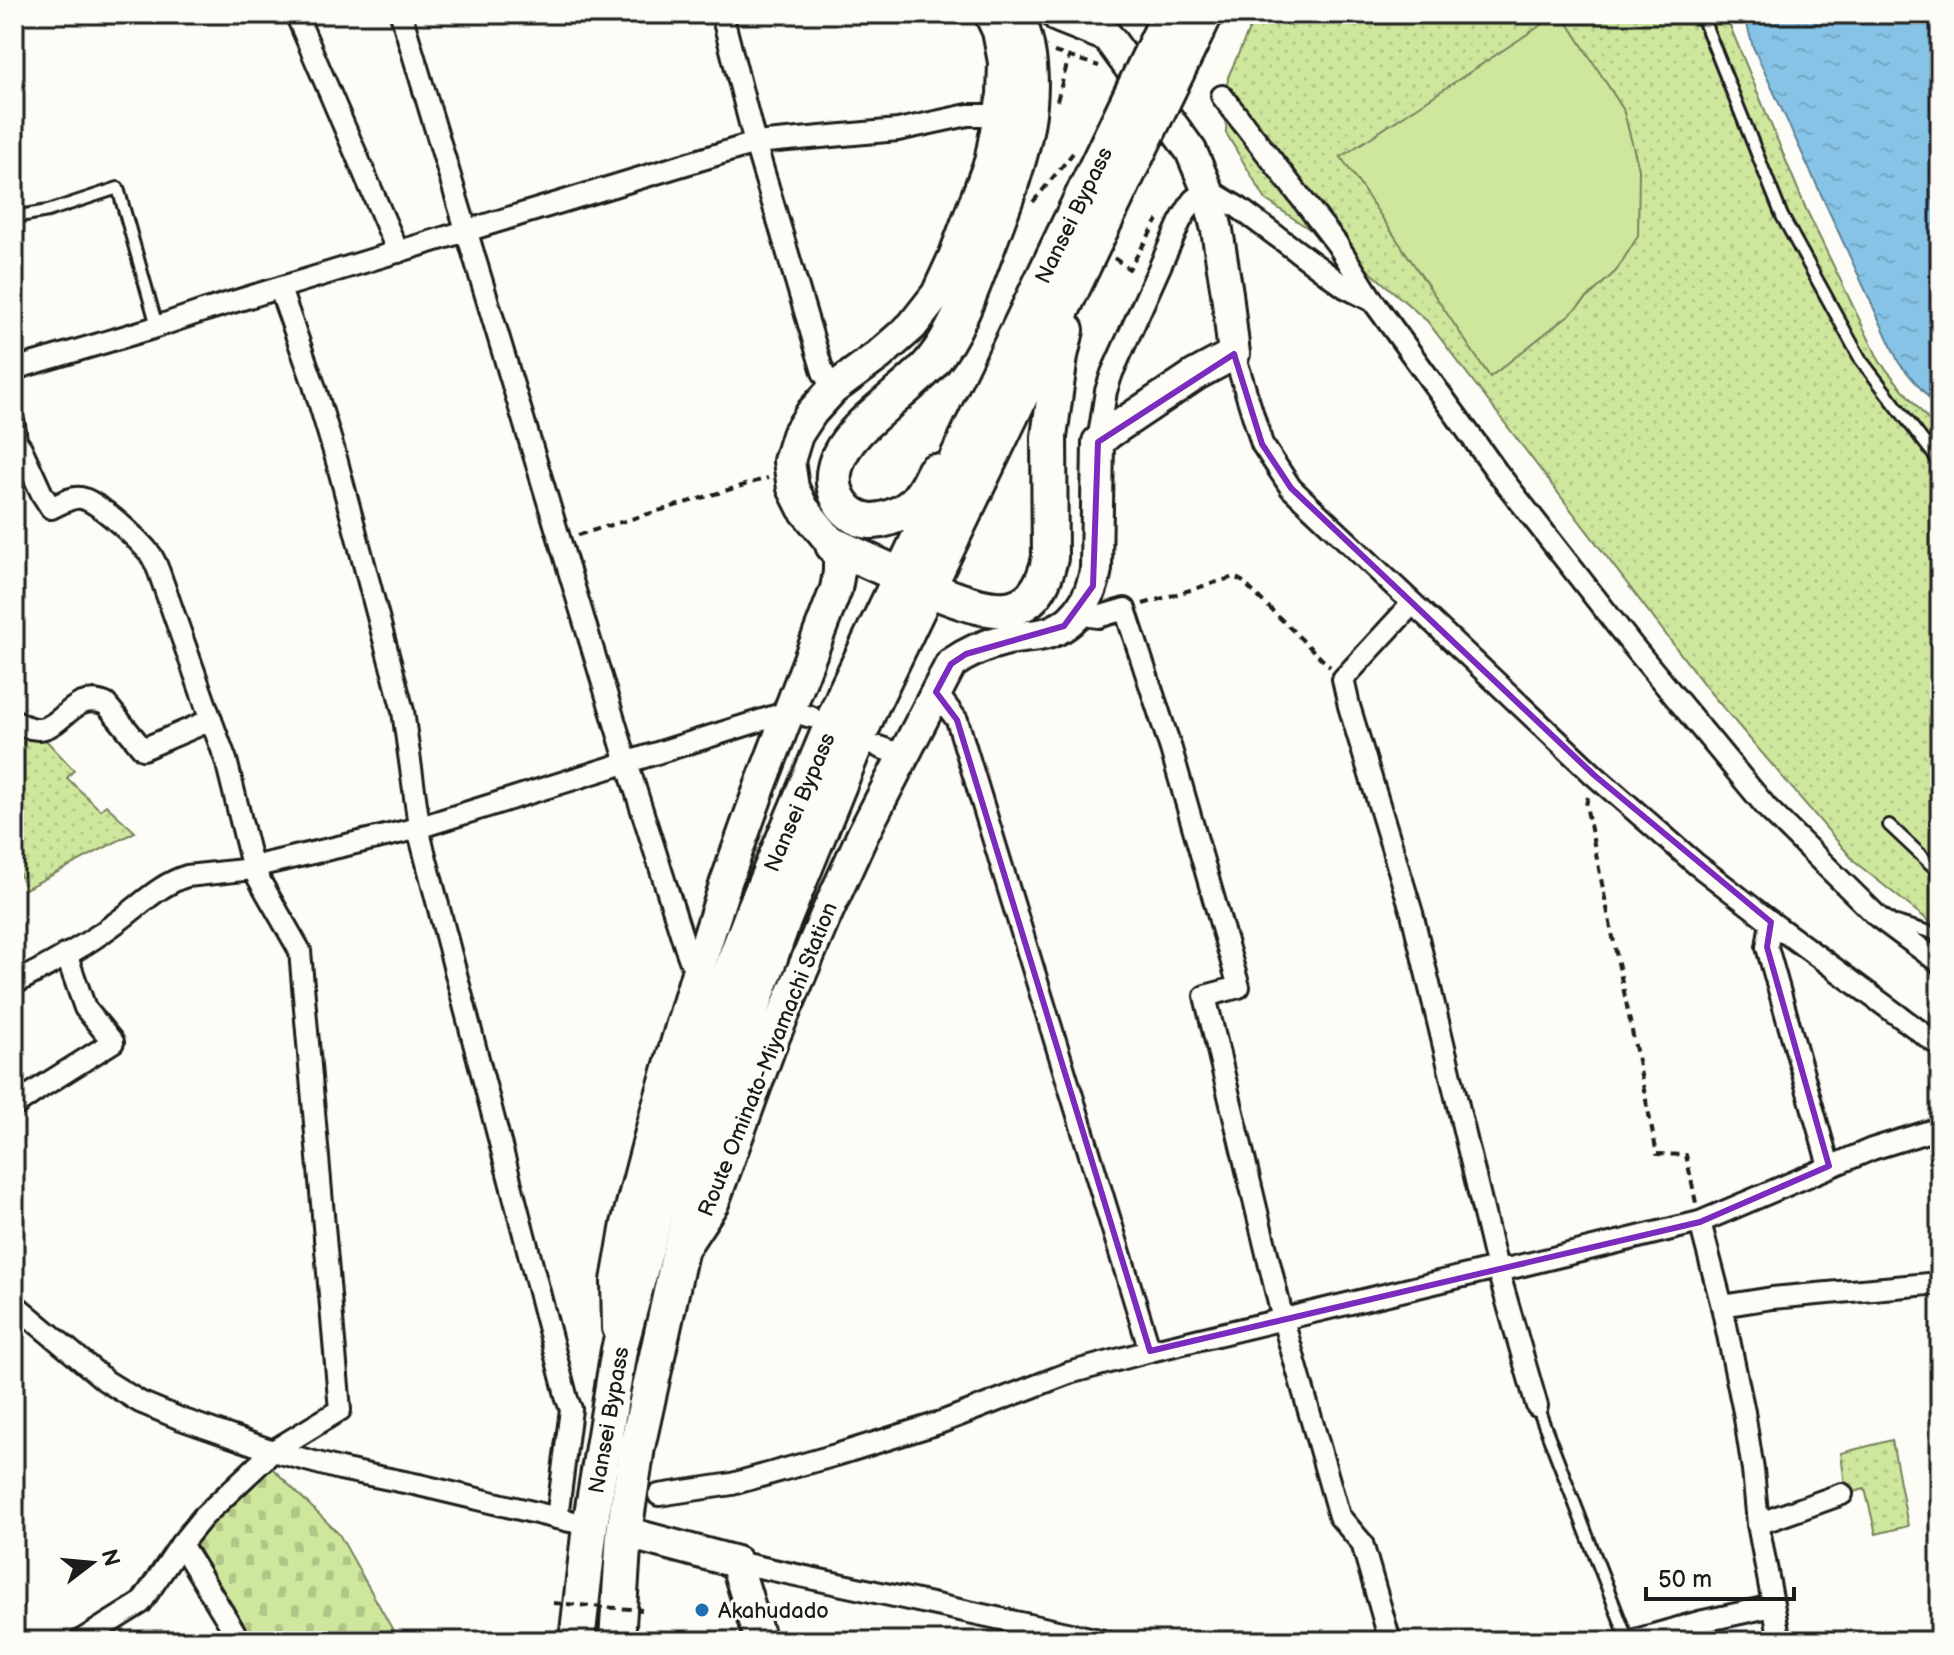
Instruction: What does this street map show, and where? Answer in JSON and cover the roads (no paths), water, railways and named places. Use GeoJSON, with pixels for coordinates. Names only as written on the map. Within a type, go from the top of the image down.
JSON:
{"type":"FeatureCollection","features":[{"type":"Feature","properties":{"kind":"highway"},"geometry":{"type":"LineString","coordinates":[[1016,14],[1028,53],[1031,86],[1018,166],[971,289],[943,347],[914,382],[852,436],[837,459],[833,484],[837,496],[850,513],[872,521],[892,516],[911,506],[924,491],[1059,215],[1121,151]]}},
{"type":"Feature","properties":{"kind":"highway","name":"Nansei Bypass"},"geometry":{"type":"LineString","coordinates":[[617,1641],[624,1532],[637,1447],[679,1256],[718,1103],[783,921],[865,720],[1121,151],[1170,14]]}},
{"type":"Feature","properties":{"kind":"highway","name":"Nansei Bypass"},"geometry":{"type":"LineString","coordinates":[[577,1641],[573,1522],[685,1101],[752,915],[846,691],[1121,151],[1205,14]]}},
{"type":"Feature","properties":{"kind":"highway"},"geometry":{"type":"LineString","coordinates":[[944,595],[993,610],[1014,608],[1032,597],[1046,573],[1050,558],[1049,437],[1060,356],[1067,328],[1104,254],[1121,151]]}},
{"type":"Feature","properties":{"kind":"highway"},"geometry":{"type":"LineString","coordinates":[[833,545],[886,569]]}},
{"type":"Feature","properties":{"kind":"main road"},"geometry":{"type":"LineString","coordinates":[[619,1350],[617,1281],[627,1224],[657,1109],[731,868],[801,714],[836,589],[839,557],[803,508],[793,488],[789,461],[797,435],[812,412],[833,389],[912,326],[937,294],[954,257],[990,162],[1003,95],[1004,62],[998,31],[990,14]]}},
{"type":"Feature","properties":{"kind":"main road"},"geometry":{"type":"LineString","coordinates":[[1056,14],[1100,25],[1191,151],[1207,189],[1217,230],[1234,354],[1195,375],[1098,442],[1096,569],[1093,586],[1077,614]]}},
{"type":"Feature","properties":{"kind":"main road","name":"Route Ominato-Miyamachi Station"},"geometry":{"type":"LineString","coordinates":[[679,1256],[713,1203],[777,1030],[863,834],[891,752],[936,692],[951,664],[966,654],[1007,640],[1049,632],[1064,626],[1077,614]]}},
{"type":"Feature","properties":{"kind":"main road"},"geometry":{"type":"LineString","coordinates":[[624,1532],[736,1562],[760,1641]]}},
{"type":"Feature","properties":{"kind":"street"},"geometry":{"type":"LineString","coordinates":[[296,14],[398,252]]}},
{"type":"Feature","properties":{"kind":"street"},"geometry":{"type":"LineString","coordinates":[[401,14],[627,763],[685,946],[690,960],[698,969]]}},
{"type":"Feature","properties":{"kind":"street"},"geometry":{"type":"LineString","coordinates":[[722,14],[755,143],[823,372],[833,389]]}},
{"type":"Feature","properties":{"kind":"street"},"geometry":{"type":"LineString","coordinates":[[1222,96],[1337,244],[1373,301],[1497,472],[1632,645],[1767,808],[1878,917],[1940,963]]}},
{"type":"Feature","properties":{"kind":"street"},"geometry":{"type":"LineString","coordinates":[[14,369],[755,143],[898,130],[968,115],[999,115]]}},
{"type":"Feature","properties":{"kind":"street"},"geometry":{"type":"LineString","coordinates":[[1098,442],[1112,373],[1180,222],[1193,200],[1207,189],[1239,208],[1345,287],[1373,301]]}},
{"type":"Feature","properties":{"kind":"street"},"geometry":{"type":"LineString","coordinates":[[280,289],[314,385],[369,580],[403,711],[421,840],[571,1409],[573,1522]]}},
{"type":"Feature","properties":{"kind":"street"},"geometry":{"type":"LineString","coordinates":[[1234,354],[1262,444],[1291,488],[1594,775],[1696,864],[1940,1046]]}},
{"type":"Feature","properties":{"kind":"street"},"geometry":{"type":"LineString","coordinates":[[15,435],[51,508],[71,499],[84,499],[130,533],[152,557],[226,760],[253,869],[300,951],[340,1410],[273,1451],[203,1517],[141,1603],[80,1641]]}},
{"type":"Feature","properties":{"kind":"street"},"geometry":{"type":"LineString","coordinates":[[1412,604],[1343,679],[1412,913],[1497,1268],[1537,1406]]}},
{"type":"Feature","properties":{"kind":"street"},"geometry":{"type":"LineString","coordinates":[[1077,614],[1098,617],[1125,609],[1171,749],[1239,987],[1205,996],[1283,1320],[1339,1516],[1362,1543],[1390,1641]]}},
{"type":"Feature","properties":{"kind":"street"},"geometry":{"type":"LineString","coordinates":[[936,692],[957,720],[1150,1351]]}},
{"type":"Feature","properties":{"kind":"street"},"geometry":{"type":"LineString","coordinates":[[14,720],[26,728],[41,730],[82,702],[98,701],[106,704],[143,749],[211,720]]}},
{"type":"Feature","properties":{"kind":"street"},"geometry":{"type":"LineString","coordinates":[[14,984],[110,928],[178,878],[253,869],[411,830],[627,763],[801,714]]}},
{"type":"Feature","properties":{"kind":"street"},"geometry":{"type":"LineString","coordinates":[[1771,922],[1767,947],[1829,1166]]}},
{"type":"Feature","properties":{"kind":"street"},"geometry":{"type":"LineString","coordinates":[[14,1106],[113,1042],[85,1008],[66,954]]}},
{"type":"Feature","properties":{"kind":"street"},"geometry":{"type":"LineString","coordinates":[[659,1495],[732,1484],[836,1455],[939,1423],[1069,1373],[1150,1351],[1700,1222],[1872,1149],[1940,1128]]}},
{"type":"Feature","properties":{"kind":"street"},"geometry":{"type":"LineString","coordinates":[[1700,1222],[1722,1306],[1744,1412],[1758,1524],[1780,1641]]}},
{"type":"Feature","properties":{"kind":"street"},"geometry":{"type":"LineString","coordinates":[[1722,1306],[1772,1298],[1940,1283]]}},
{"type":"Feature","properties":{"kind":"street"},"geometry":{"type":"LineString","coordinates":[[14,1304],[106,1381],[140,1402],[181,1419],[273,1451],[340,1469],[624,1532]]}},
{"type":"Feature","properties":{"kind":"street"},"geometry":{"type":"LineString","coordinates":[[1758,1524],[1842,1494]]}},
{"type":"Feature","properties":{"kind":"street"},"geometry":{"type":"LineString","coordinates":[[181,1544],[240,1641]]}},
{"type":"Feature","properties":{"kind":"street"},"geometry":{"type":"LineString","coordinates":[[736,1562],[1104,1641]]}},
{"type":"Feature","properties":{"kind":"street"},"geometry":{"type":"LineString","coordinates":[[1630,1641],[1773,1606]]}},
{"type":"Feature","properties":{"kind":"lane"},"geometry":{"type":"LineString","coordinates":[[1701,14],[1782,216],[1861,360],[1940,463]]}},
{"type":"Feature","properties":{"kind":"lane"},"geometry":{"type":"LineString","coordinates":[[14,217],[48,211],[118,188],[157,326]]}},
{"type":"Feature","properties":{"kind":"lane"},"geometry":{"type":"LineString","coordinates":[[1889,825],[1940,873]]}},
{"type":"Feature","properties":{"kind":"lane"},"geometry":{"type":"LineString","coordinates":[[1878,917],[1940,935]]}},
{"type":"Feature","properties":{"kind":"lane"},"geometry":{"type":"LineString","coordinates":[[1537,1406],[1630,1641]]}},
{"type":"Feature","properties":{"kind":"water"},"geometry":{"type":"Polygon","coordinates":[[[1744,14],[1940,14],[1940,411],[1899,363],[1753,47],[1744,14]]]}},
{"type":"Feature","properties":{"kind":"place","name":"Akahudado"},"geometry":{"type":"Point","coordinates":[702,1610]}}]}
